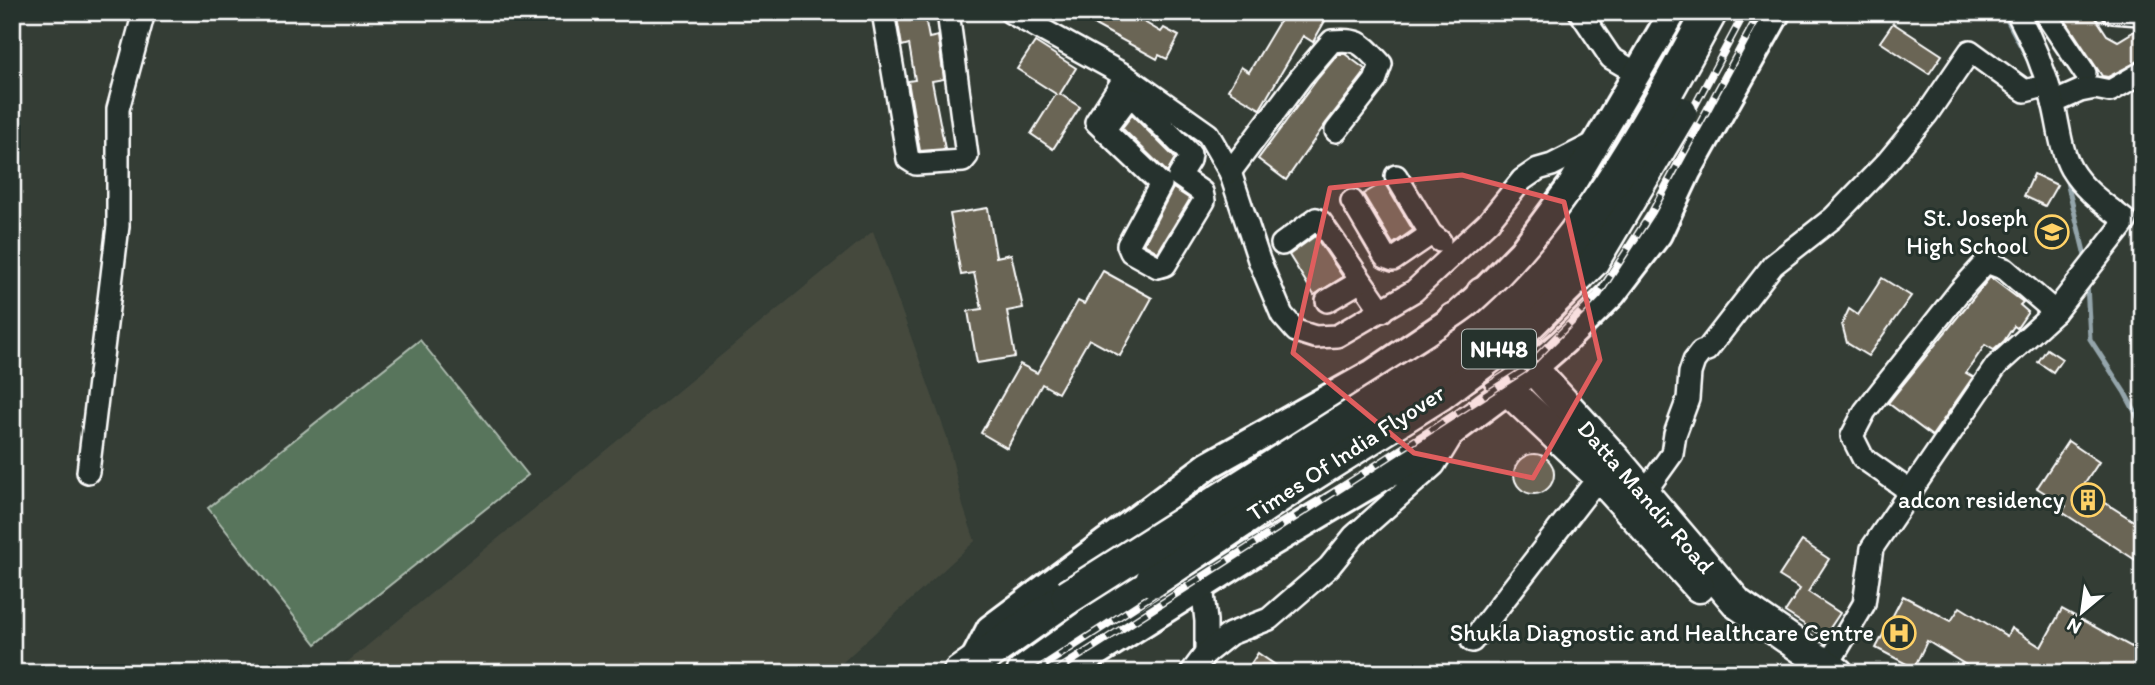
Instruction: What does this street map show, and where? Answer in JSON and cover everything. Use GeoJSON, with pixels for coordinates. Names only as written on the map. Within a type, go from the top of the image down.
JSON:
{"type":"FeatureCollection","features":[{"type":"Feature","properties":{"kind":"highway","name":"Times Of India Flyover"},"geometry":{"type":"LineString","coordinates":[[965,669],[1068,597],[1494,324],[1554,263],[1608,190],[1710,12]]}},
{"type":"Feature","properties":{"kind":"highway","name":"Times Of India Flyover"},"geometry":{"type":"LineString","coordinates":[[1024,673],[1153,580],[1296,484],[1439,394],[1515,337],[1592,261],[1676,120],[1735,12]]}},
{"type":"Feature","properties":{"kind":"main road","name":"Datta Mandir Road"},"geometry":{"type":"LineString","coordinates":[[1482,293],[1533,369],[1607,467],[1736,627],[1824,671]]}},
{"type":"Feature","properties":{"kind":"main road","name":"Datta Mandir Road"},"geometry":{"type":"LineString","coordinates":[[1453,318],[1508,390],[1644,493],[1738,604],[1824,671]]}},
{"type":"Feature","properties":{"kind":"street"},"geometry":{"type":"LineString","coordinates":[[89,472],[118,226],[118,109],[144,12]]}},
{"type":"Feature","properties":{"kind":"street"},"geometry":{"type":"LineString","coordinates":[[883,12],[908,159],[916,164],[963,161],[967,156],[948,12]]}},
{"type":"Feature","properties":{"kind":"street"},"geometry":{"type":"LineString","coordinates":[[1010,12],[1126,76],[1208,134],[1230,172],[1259,260],[1282,315],[1296,331],[1315,337],[1337,336],[1413,291],[1489,221],[1522,180],[1538,169],[1552,165],[1595,143]]}},
{"type":"Feature","properties":{"kind":"street"},"geometry":{"type":"LineString","coordinates":[[1580,12],[1611,58],[1628,68]]}},
{"type":"Feature","properties":{"kind":"street"},"geometry":{"type":"LineString","coordinates":[[1595,143],[1598,112],[1662,12]]}},
{"type":"Feature","properties":{"kind":"street"},"geometry":{"type":"LineString","coordinates":[[965,669],[990,629],[1209,465],[1373,373],[1453,318],[1482,293],[1522,252],[1571,186],[1673,12]]}},
{"type":"Feature","properties":{"kind":"street"},"geometry":{"type":"LineString","coordinates":[[1064,673],[1202,585],[1425,452],[1533,369],[1612,294],[1658,234],[1679,188],[1777,12]]}},
{"type":"Feature","properties":{"kind":"street"},"geometry":{"type":"LineString","coordinates":[[1824,671],[1864,604],[1872,548],[1996,366],[2056,312],[2109,243],[2134,226],[2092,194],[2071,169],[2059,135],[2051,94],[2030,36],[2017,12]]}},
{"type":"Feature","properties":{"kind":"street"},"geometry":{"type":"LineString","coordinates":[[2113,12],[2139,14],[2143,17]]}},
{"type":"Feature","properties":{"kind":"street"},"geometry":{"type":"LineString","coordinates":[[2030,36],[2047,17],[2085,73]]}},
{"type":"Feature","properties":{"kind":"street"},"geometry":{"type":"LineString","coordinates":[[1230,172],[1301,77],[1332,41],[1350,39],[1363,45],[1381,64],[1375,81],[1336,131]]}},
{"type":"Feature","properties":{"kind":"street"},"geometry":{"type":"LineString","coordinates":[[1644,493],[1672,454],[1675,434],[1688,399],[1693,361],[1701,352],[1707,350],[1773,265],[1833,218],[1888,161],[1927,114],[1970,51],[2025,91],[2051,94],[2095,88],[2110,91],[2143,72]]}},
{"type":"Feature","properties":{"kind":"street"},"geometry":{"type":"LineString","coordinates":[[1104,130],[1128,98],[1136,100],[1190,154],[1189,160],[1170,180],[1104,130],[1096,122],[1126,76]]}},
{"type":"Feature","properties":{"kind":"street"},"geometry":{"type":"LineString","coordinates":[[1595,143],[1679,188]]}},
{"type":"Feature","properties":{"kind":"street"},"geometry":{"type":"LineString","coordinates":[[1396,176],[1431,234],[1455,253]]}},
{"type":"Feature","properties":{"kind":"street"},"geometry":{"type":"LineString","coordinates":[[1352,201],[1385,257],[1393,260],[1431,234]]}},
{"type":"Feature","properties":{"kind":"street"},"geometry":{"type":"LineString","coordinates":[[1282,244],[1315,219],[1321,222],[1382,311]]}},
{"type":"Feature","properties":{"kind":"street"},"geometry":{"type":"LineString","coordinates":[[1911,492],[1863,458],[1852,436],[1865,411],[1959,292],[1986,262],[2005,269],[2056,312]]}},
{"type":"Feature","properties":{"kind":"street"},"geometry":{"type":"LineString","coordinates":[[1327,301],[1361,281]]}},
{"type":"Feature","properties":{"kind":"street"},"geometry":{"type":"LineString","coordinates":[[1191,673],[1206,653],[1230,634],[1269,619],[1329,567],[1354,536],[1434,465],[1456,429]]}},
{"type":"Feature","properties":{"kind":"street"},"geometry":{"type":"LineString","coordinates":[[1472,641],[1607,467]]}},
{"type":"Feature","properties":{"kind":"street"},"geometry":{"type":"LineString","coordinates":[[1202,585],[1206,653]]}},
{"type":"Feature","properties":{"kind":"highlighted area"},"geometry":{"type":"Polygon","coordinates":[[[1462,175],[1564,202],[1600,360],[1533,478],[1414,453],[1293,353],[1330,188],[1462,175]]]}},
{"type":"Feature","properties":{"kind":"shaded area"},"geometry":{"type":"Polygon","coordinates":[[[873,231],[947,437],[963,506],[975,541],[831,673],[334,673],[873,231]]]}},
{"type":"Feature","properties":{"kind":"green space"},"geometry":{"type":"Polygon","coordinates":[[[420,340],[528,475],[316,644],[208,508],[420,340]]]}},
{"type":"Feature","properties":{"kind":"building"},"geometry":{"type":"Polygon","coordinates":[[[896,12],[924,12],[929,38],[938,36],[944,79],[932,81],[945,149],[920,151],[908,81],[915,80],[909,44],[902,46],[896,12]]]}},
{"type":"Feature","properties":{"kind":"building"},"geometry":{"type":"Polygon","coordinates":[[[1071,12],[1127,12],[1161,32],[1164,28],[1179,36],[1167,59],[1159,55],[1157,59],[1071,12]]]}},
{"type":"Feature","properties":{"kind":"building"},"geometry":{"type":"Polygon","coordinates":[[[1285,12],[1330,12],[1313,42],[1303,36],[1260,109],[1228,90],[1241,67],[1249,72],[1285,12]]]}},
{"type":"Feature","properties":{"kind":"building"},"geometry":{"type":"Polygon","coordinates":[[[2060,12],[2092,12],[2107,35],[2118,41],[2138,29],[2143,30],[2143,59],[2108,77],[2102,76],[2060,12]]]}},
{"type":"Feature","properties":{"kind":"building"},"geometry":{"type":"Polygon","coordinates":[[[1893,23],[1942,55],[1929,74],[1880,42],[1893,23]]]}},
{"type":"Feature","properties":{"kind":"building"},"geometry":{"type":"Polygon","coordinates":[[[1035,42],[1076,68],[1060,94],[1080,107],[1053,149],[1031,134],[1056,94],[1017,69],[1035,42]]]}},
{"type":"Feature","properties":{"kind":"building"},"geometry":{"type":"Polygon","coordinates":[[[1338,54],[1345,54],[1365,69],[1363,75],[1286,180],[1258,159],[1338,54]]]}},
{"type":"Feature","properties":{"kind":"building"},"geometry":{"type":"Polygon","coordinates":[[[1132,115],[1175,158],[1167,172],[1122,128],[1132,115]]]}},
{"type":"Feature","properties":{"kind":"building"},"geometry":{"type":"Polygon","coordinates":[[[2034,174],[2057,185],[2045,206],[2024,196],[2034,174]]]}},
{"type":"Feature","properties":{"kind":"building"},"geometry":{"type":"Polygon","coordinates":[[[1384,182],[1413,230],[1393,244],[1363,194],[1384,182]]]}},
{"type":"Feature","properties":{"kind":"building"},"geometry":{"type":"Polygon","coordinates":[[[1173,188],[1190,199],[1158,252],[1144,244],[1173,188]]]}},
{"type":"Feature","properties":{"kind":"building"},"geometry":{"type":"Polygon","coordinates":[[[988,208],[996,257],[1011,254],[1023,308],[1007,311],[1015,357],[977,363],[968,311],[982,309],[974,273],[961,275],[950,214],[988,208]]]}},
{"type":"Feature","properties":{"kind":"building"},"geometry":{"type":"Polygon","coordinates":[[[1315,236],[1343,277],[1314,295],[1289,255],[1315,236]]]}},
{"type":"Feature","properties":{"kind":"building"},"geometry":{"type":"Polygon","coordinates":[[[1103,271],[1152,298],[1120,356],[1089,339],[1058,393],[1042,384],[1007,448],[981,433],[1020,364],[1037,373],[1078,301],[1084,304],[1103,271]]]}},
{"type":"Feature","properties":{"kind":"building"},"geometry":{"type":"Polygon","coordinates":[[[1990,277],[2023,302],[2020,305],[2028,312],[2017,328],[2014,326],[1994,350],[1985,345],[1966,373],[1973,377],[1932,436],[1888,403],[1990,277]]]}},
{"type":"Feature","properties":{"kind":"building"},"geometry":{"type":"Polygon","coordinates":[[[1882,278],[1911,296],[1868,356],[1847,343],[1842,324],[1849,309],[1858,315],[1882,278]]]}},
{"type":"Feature","properties":{"kind":"building"},"geometry":{"type":"Polygon","coordinates":[[[2047,349],[2062,359],[2053,372],[2038,362],[2047,349]]]}},
{"type":"Feature","properties":{"kind":"building","name":"adcon residency"},"geometry":{"type":"Polygon","coordinates":[[[2068,441],[2099,462],[2082,488],[2143,527],[2143,565],[2062,512],[2066,506],[2037,488],[2068,441]]]}},
{"type":"Feature","properties":{"kind":"building"},"geometry":{"type":"Polygon","coordinates":[[[1534,454],[1548,460],[1554,474],[1548,488],[1534,494],[1520,488],[1514,474],[1520,460],[1534,454]]]}},
{"type":"Feature","properties":{"kind":"building"},"geometry":{"type":"Polygon","coordinates":[[[1802,541],[1829,559],[1808,592],[1840,613],[1824,637],[1785,612],[1800,589],[1779,576],[1802,541]]]}},
{"type":"Feature","properties":{"kind":"building"},"geometry":{"type":"Polygon","coordinates":[[[1903,596],[1951,621],[1960,607],[2007,636],[2011,628],[2041,647],[2062,609],[2143,653],[2143,673],[1979,673],[1927,641],[1914,668],[1876,648],[1903,596]]]}},
{"type":"Feature","properties":{"kind":"building"},"geometry":{"type":"Polygon","coordinates":[[[1258,653],[1287,673],[1245,673],[1258,653]]]}},
{"type":"Feature","properties":{"kind":"waterway"},"geometry":{"type":"LineString","coordinates":[[2003,12],[2031,65]]}},
{"type":"Feature","properties":{"kind":"waterway"},"geometry":{"type":"LineString","coordinates":[[2066,178],[2086,260]]}},
{"type":"Feature","properties":{"kind":"waterway"},"geometry":{"type":"LineString","coordinates":[[2087,284],[2090,339],[2125,393],[2143,427]]}},
{"type":"Feature","properties":{"kind":"railway"},"geometry":{"type":"LineString","coordinates":[[1032,673],[1516,360],[1588,287],[1641,206],[1745,12]]}},
{"type":"Feature","properties":{"kind":"railway"},"geometry":{"type":"LineString","coordinates":[[1053,673],[1524,370],[1598,295],[1652,212],[1760,12]]}},
{"type":"Feature","properties":{"kind":"place","name":"St. Joseph High School"},"geometry":{"type":"Point","coordinates":[2052,232]}},
{"type":"Feature","properties":{"kind":"place","name":"adcon residency"},"geometry":{"type":"Point","coordinates":[2088,500]}},
{"type":"Feature","properties":{"kind":"place","name":"Shukla Diagnostic and Healthcare Centre"},"geometry":{"type":"Point","coordinates":[1899,633]}}]}
